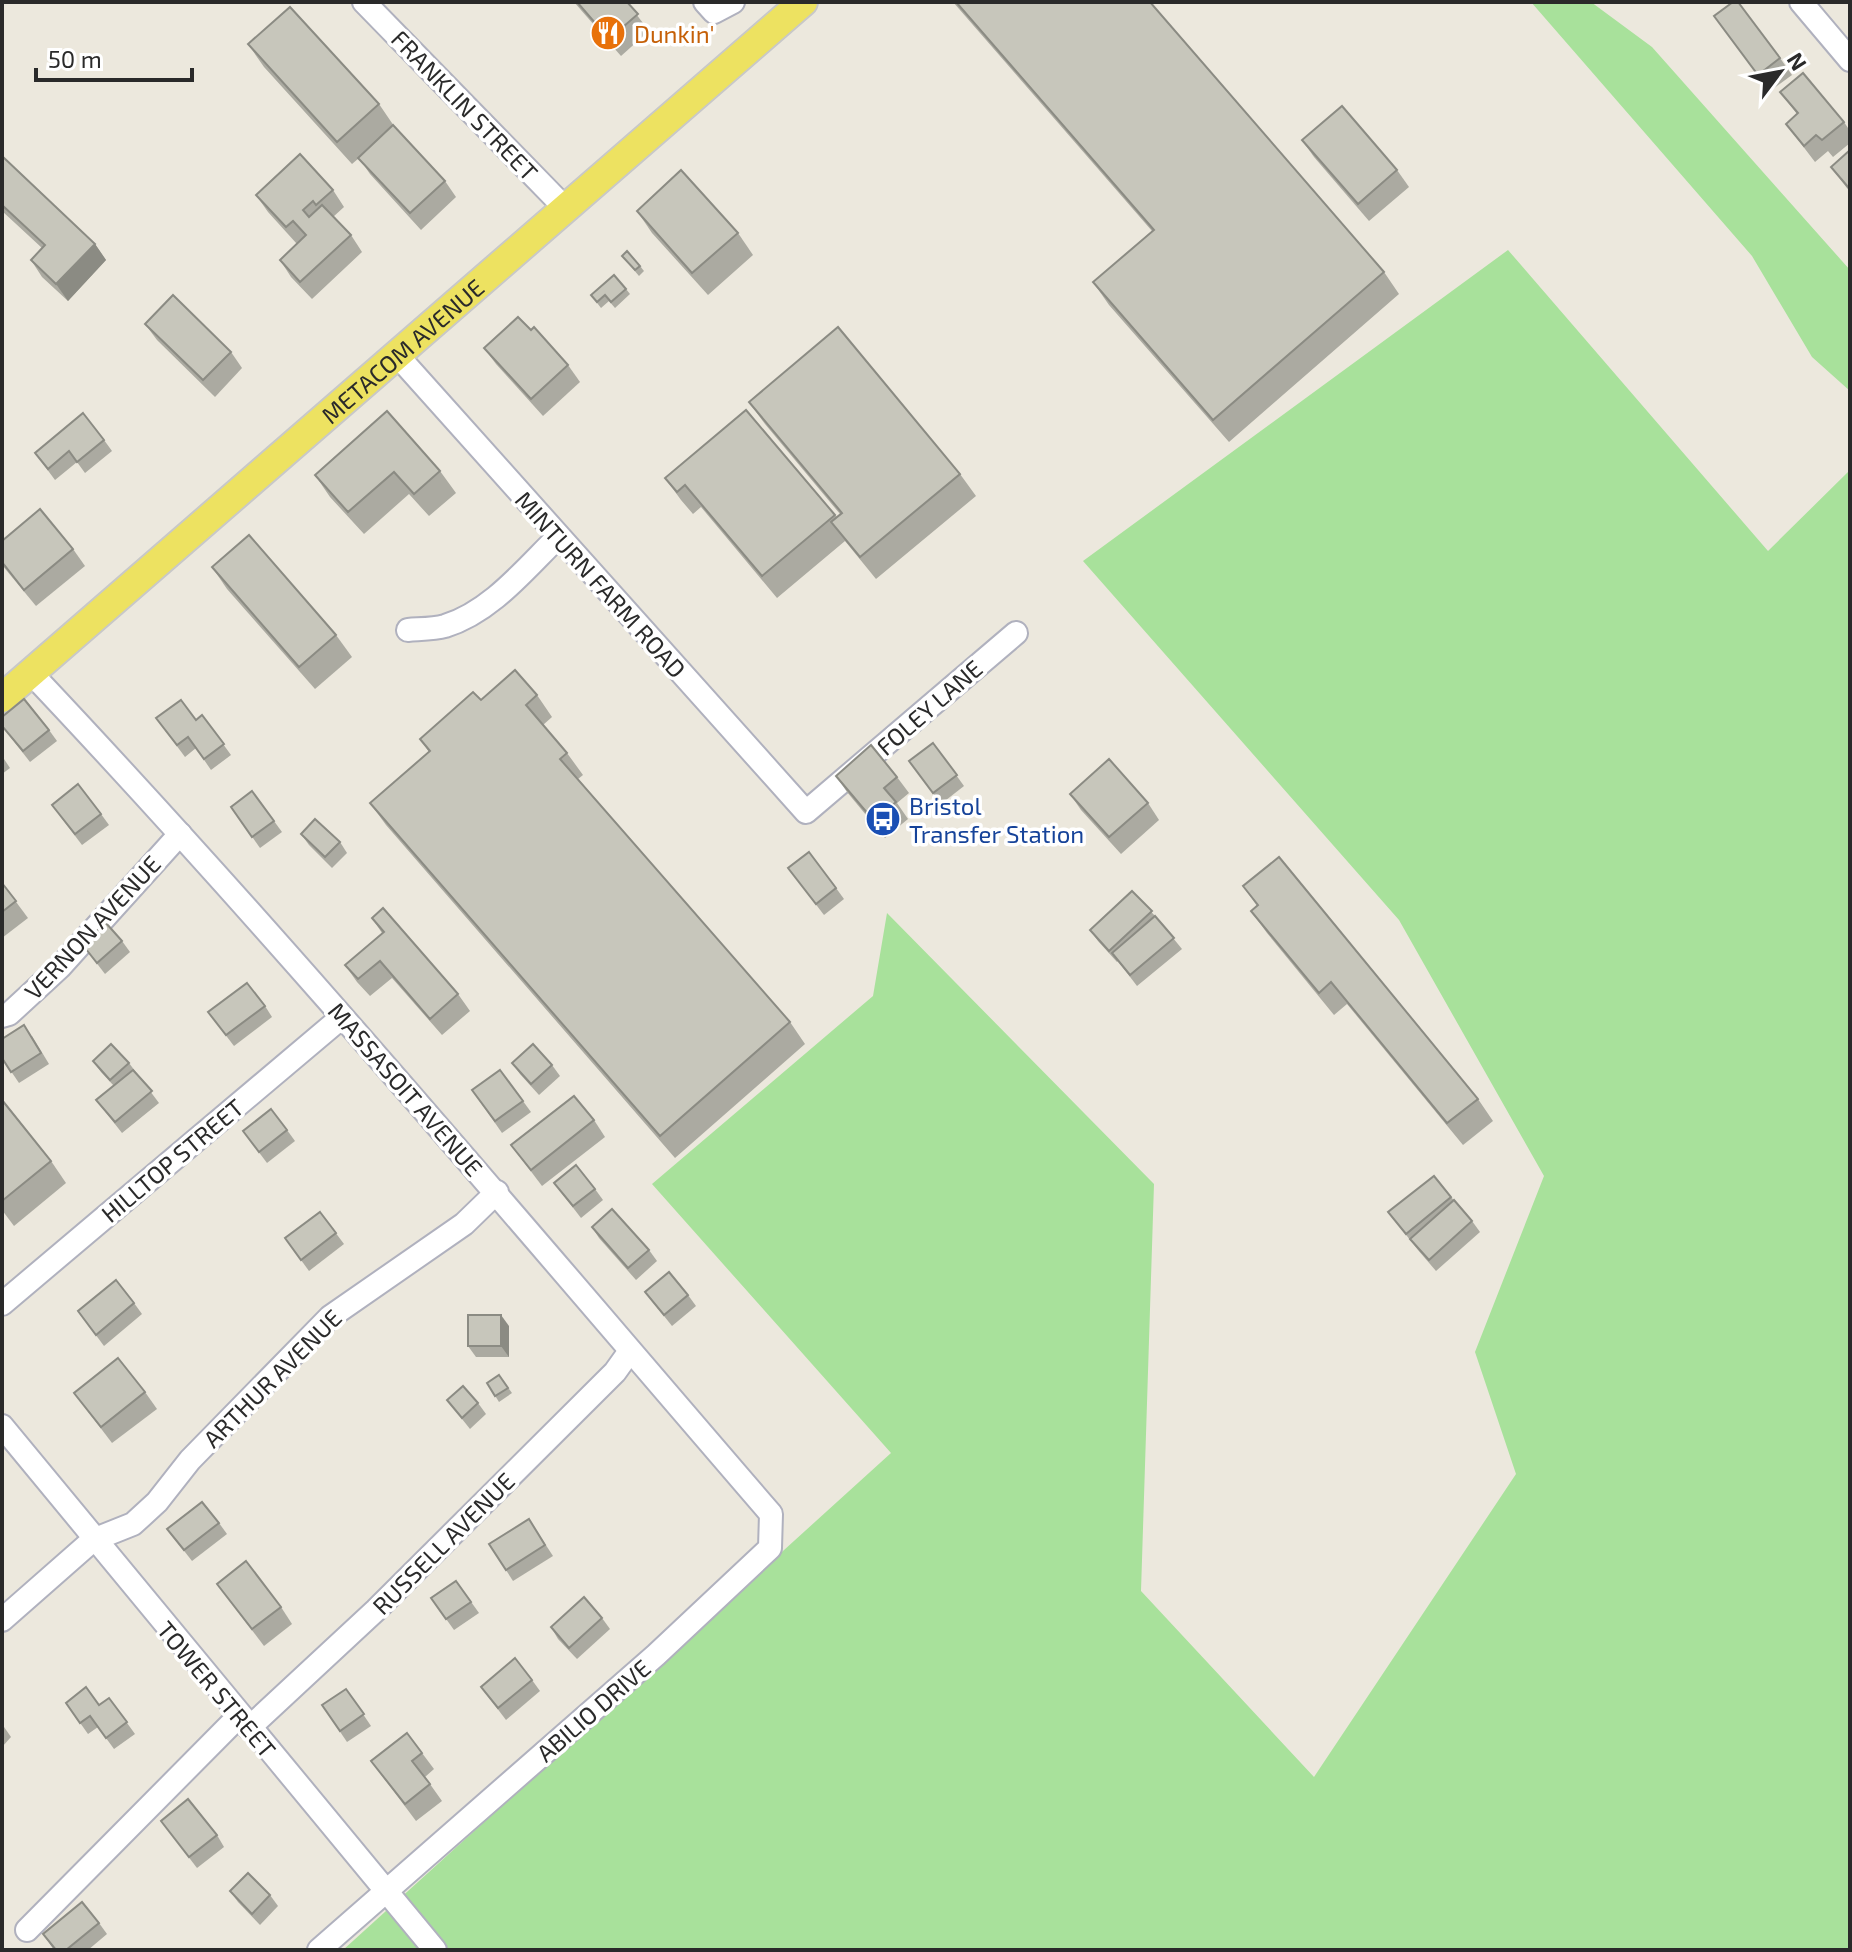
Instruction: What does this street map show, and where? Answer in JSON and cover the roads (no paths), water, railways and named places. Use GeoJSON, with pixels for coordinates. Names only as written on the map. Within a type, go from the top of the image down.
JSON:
{"type":"FeatureCollection","features":[{"type":"Feature","properties":{"kind":"main road","name":"METACOM AVENUE"},"geometry":{"type":"LineString","coordinates":[[2,698],[803,2]]}},
{"type":"Feature","properties":{"kind":"street","name":"FRANKLIN STREET"},"geometry":{"type":"LineString","coordinates":[[364,2],[565,208]]}},
{"type":"Feature","properties":{"kind":"street"},"geometry":{"type":"LineString","coordinates":[[705,2],[714,12],[733,2]]}},
{"type":"Feature","properties":{"kind":"street"},"geometry":{"type":"LineString","coordinates":[[1801,2],[1850,60]]}},
{"type":"Feature","properties":{"kind":"street","name":"MINTURN FARM ROAD"},"geometry":{"type":"LineString","coordinates":[[396,354],[806,812]]}},
{"type":"Feature","properties":{"kind":"street"},"geometry":{"type":"LineString","coordinates":[[408,630],[446,625],[478,608],[499,593],[558,537]]}},
{"type":"Feature","properties":{"kind":"street","name":"FOLEY LANE"},"geometry":{"type":"LineString","coordinates":[[806,812],[1016,633]]}},
{"type":"Feature","properties":{"kind":"street","name":"MASSASOIT AVENUE"},"geometry":{"type":"LineString","coordinates":[[31,673],[180,834],[497,1192],[771,1514]]}},
{"type":"Feature","properties":{"kind":"street","name":"VERNON AVENUE"},"geometry":{"type":"LineString","coordinates":[[2,1016],[9,1014],[60,967],[180,834]]}},
{"type":"Feature","properties":{"kind":"street","name":"HILLTOP STREET"},"geometry":{"type":"LineString","coordinates":[[2,1304],[342,1017]]}},
{"type":"Feature","properties":{"kind":"street","name":"ARTHUR AVENUE"},"geometry":{"type":"LineString","coordinates":[[2,1620],[93,1540],[133,1524],[157,1502],[190,1460],[330,1317],[464,1224],[497,1192]]}},
{"type":"Feature","properties":{"kind":"street","name":"RUSSELL AVENUE"},"geometry":{"type":"LineString","coordinates":[[27,1930],[244,1722],[376,1610],[615,1372],[630,1351]]}},
{"type":"Feature","properties":{"kind":"street","name":"TOWER STREET"},"geometry":{"type":"LineString","coordinates":[[2,1426],[93,1540],[435,1950]]}},
{"type":"Feature","properties":{"kind":"street","name":"ABILIO DRIVE"},"geometry":{"type":"LineString","coordinates":[[319,1950],[656,1655],[770,1548],[771,1514]]}},
{"type":"Feature","properties":{"kind":"place","name":"Dunkin'"},"geometry":{"type":"Point","coordinates":[608,33]}},
{"type":"Feature","properties":{"kind":"place","name":"Bristol Transfer Station"},"geometry":{"type":"Point","coordinates":[883,819]}}]}
